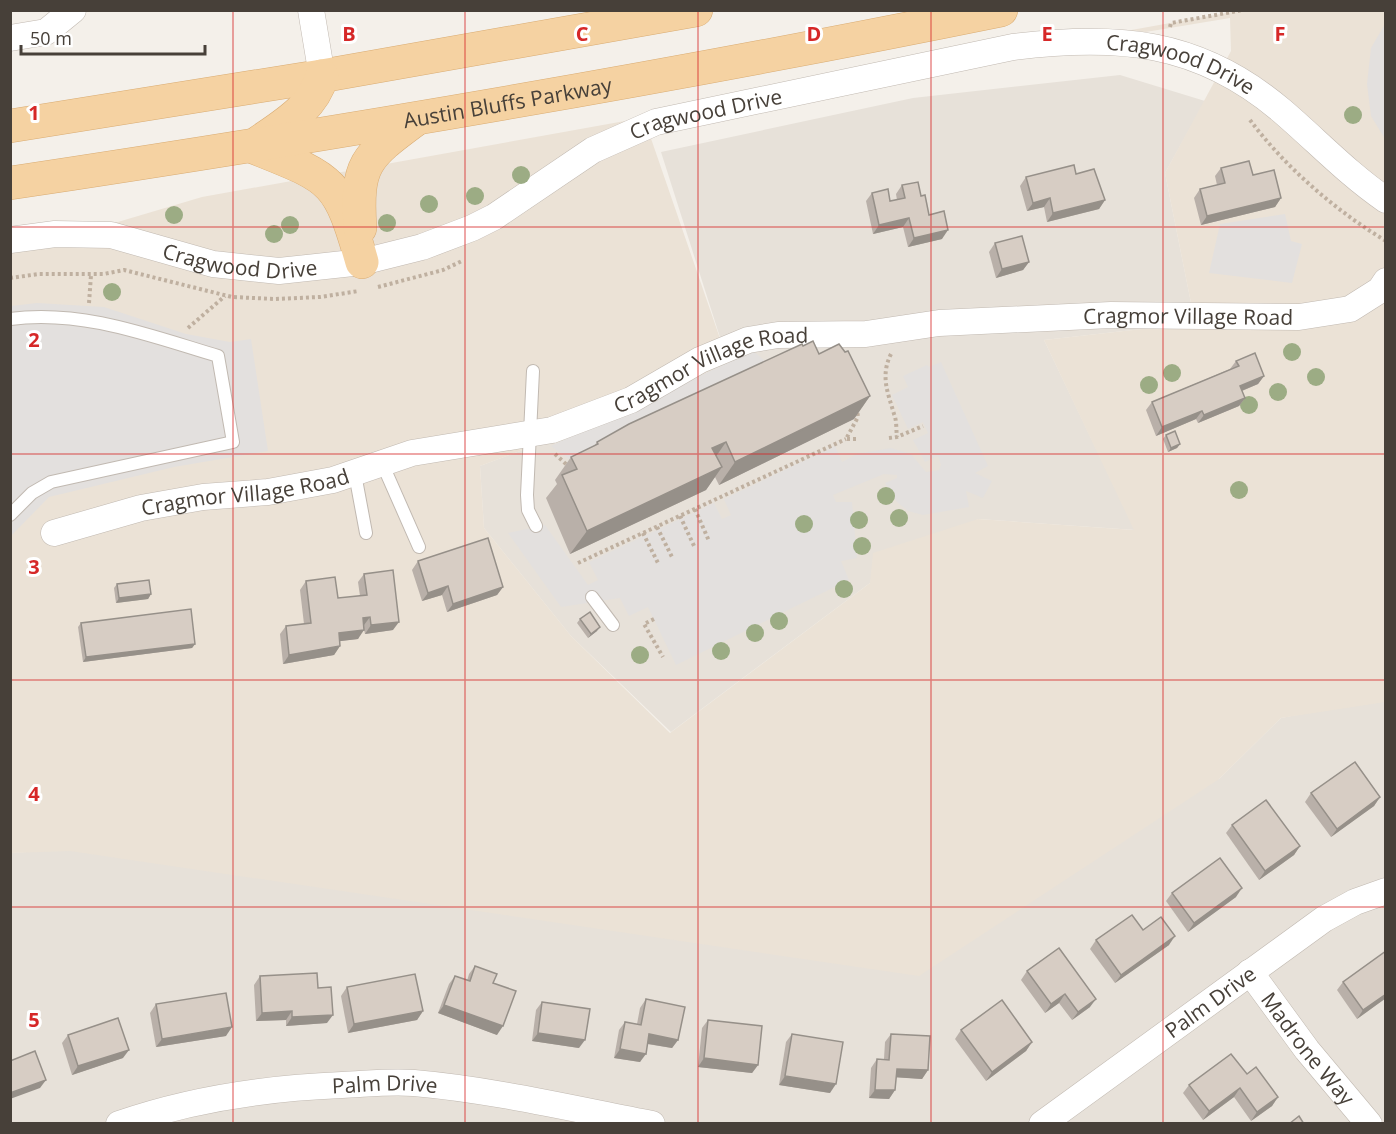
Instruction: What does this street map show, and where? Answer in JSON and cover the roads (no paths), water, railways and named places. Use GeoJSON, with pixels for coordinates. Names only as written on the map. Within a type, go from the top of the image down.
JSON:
{"type":"FeatureCollection","features":[{"type":"Feature","properties":{"kind":"main road"},"geometry":{"type":"LineString","coordinates":[[10,126],[322,76],[696,10]]}},
{"type":"Feature","properties":{"kind":"main road","name":"Austin Bluffs Parkway"},"geometry":{"type":"LineString","coordinates":[[10,183],[253,147],[646,80],[1001,10]]}},
{"type":"Feature","properties":{"kind":"main road"},"geometry":{"type":"LineString","coordinates":[[253,147],[309,104],[317,93],[322,76]]}},
{"type":"Feature","properties":{"kind":"main road"},"geometry":{"type":"LineString","coordinates":[[362,262],[358,193],[361,173],[380,146],[417,118]]}},
{"type":"Feature","properties":{"kind":"main road"},"geometry":{"type":"LineString","coordinates":[[253,147],[315,172],[328,183],[340,197],[349,216],[362,262]]}},
{"type":"Feature","properties":{"kind":"street"},"geometry":{"type":"LineString","coordinates":[[10,38],[46,32],[73,10]]}},
{"type":"Feature","properties":{"kind":"street"},"geometry":{"type":"LineString","coordinates":[[311,10],[322,76]]}},
{"type":"Feature","properties":{"kind":"street","name":"Cragwood Drive"},"geometry":{"type":"LineString","coordinates":[[10,240],[56,234],[111,236],[213,264],[279,271],[362,262],[422,247],[472,228],[494,217],[593,150],[656,122],[1013,47],[1066,40],[1131,42],[1161,48],[1209,66],[1269,100],[1333,158],[1386,200]]}},
{"type":"Feature","properties":{"kind":"street","name":"Cragmor Village Road"},"geometry":{"type":"LineString","coordinates":[[54,533],[141,508],[203,497],[268,492],[355,474],[412,453],[539,441],[552,430],[631,400],[700,360],[748,340],[778,335],[866,334],[939,323],[1111,315],[1299,317],[1350,309],[1384,289]]}},
{"type":"Feature","properties":{"kind":"street","name":"Palm Drive"},"geometry":{"type":"LineString","coordinates":[[1042,1124],[1324,919],[1355,902],[1386,891]]}},
{"type":"Feature","properties":{"kind":"street","name":"Madrone Way"},"geometry":{"type":"LineString","coordinates":[[1250,972],[1307,1050],[1369,1124]]}},
{"type":"Feature","properties":{"kind":"street","name":"Palm Drive"},"geometry":{"type":"LineString","coordinates":[[119,1124],[227,1095],[281,1089],[402,1083],[465,1090],[652,1124]]}},
{"type":"Feature","properties":{"kind":"lane"},"geometry":{"type":"LineString","coordinates":[[10,318],[59,316],[116,327],[218,356],[233,442],[51,482],[32,493],[10,515]]}},
{"type":"Feature","properties":{"kind":"lane"},"geometry":{"type":"LineString","coordinates":[[533,371],[539,441],[527,495],[528,510],[536,526]]}},
{"type":"Feature","properties":{"kind":"lane"},"geometry":{"type":"LineString","coordinates":[[382,463],[419,547]]}},
{"type":"Feature","properties":{"kind":"lane"},"geometry":{"type":"LineString","coordinates":[[355,474],[366,533]]}},
{"type":"Feature","properties":{"kind":"lane"},"geometry":{"type":"LineString","coordinates":[[592,597],[613,625]]}}]}
